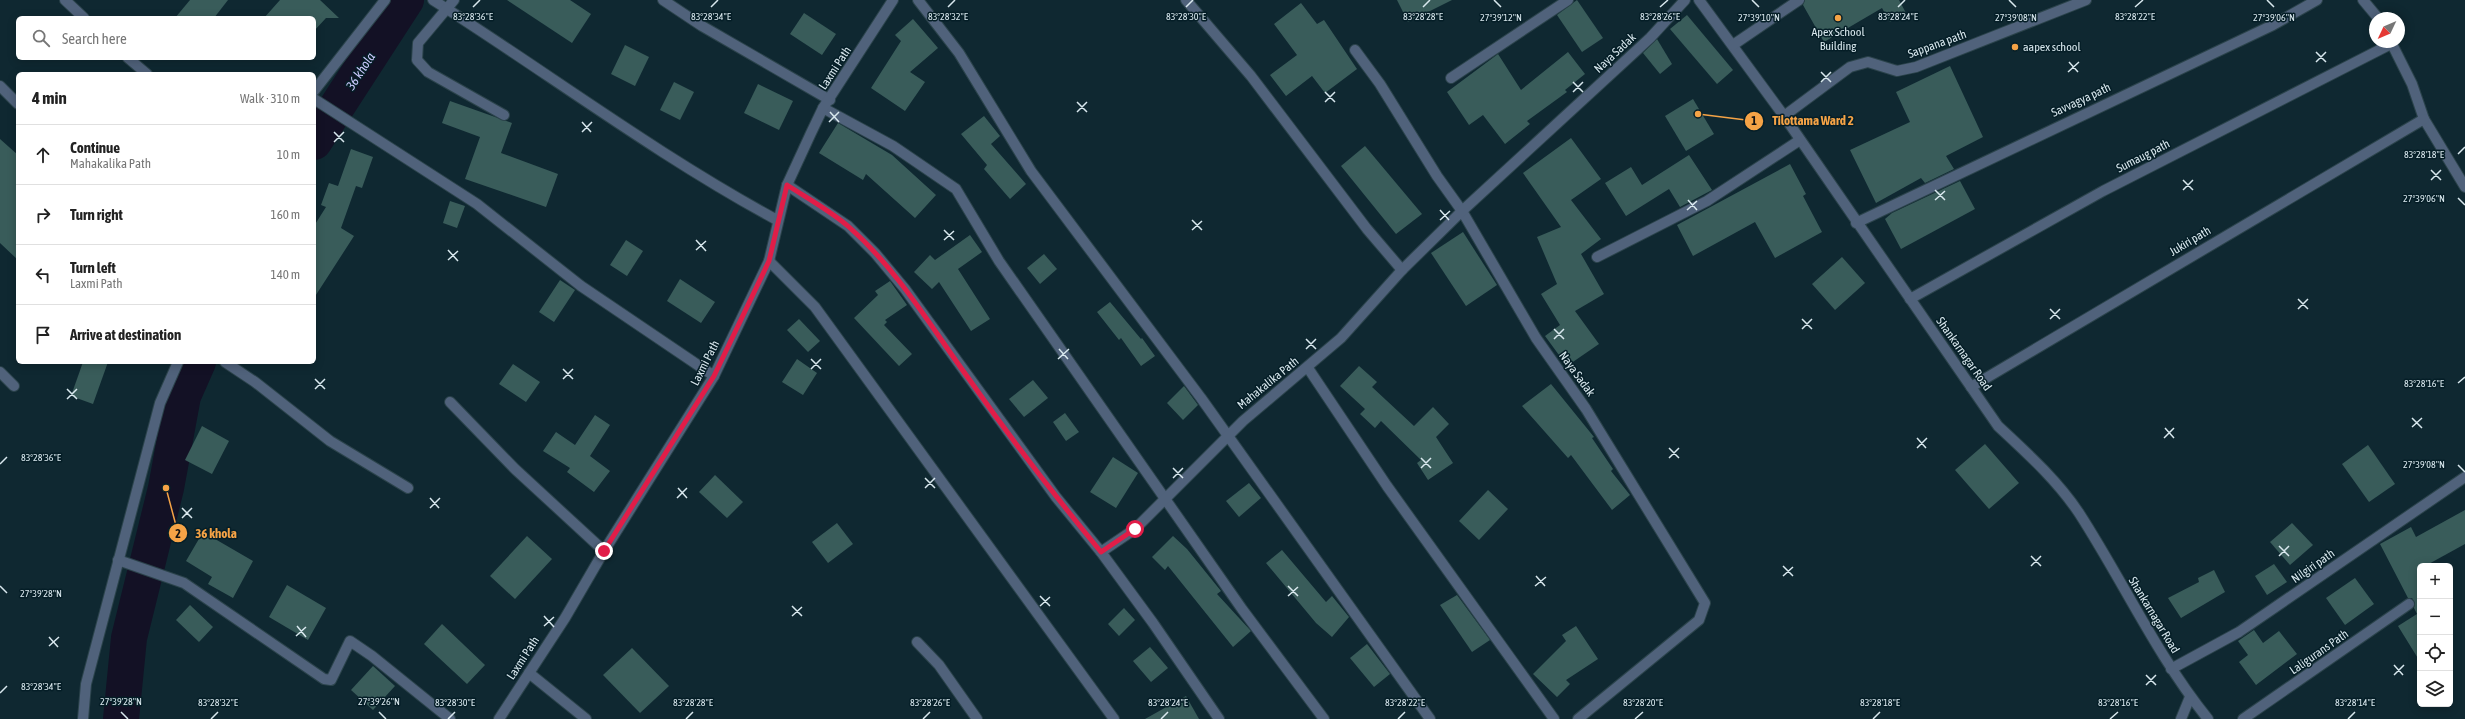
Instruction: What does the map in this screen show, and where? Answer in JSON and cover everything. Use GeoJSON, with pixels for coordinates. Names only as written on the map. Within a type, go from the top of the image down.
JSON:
{"type":"FeatureCollection","features":[{"type":"Feature","properties":{"kind":"street"},"geometry":{"type":"LineString","coordinates":[[65,0],[82,16]]}},
{"type":"Feature","properties":{"kind":"street"},"geometry":{"type":"LineString","coordinates":[[316,88],[385,0]]}},
{"type":"Feature","properties":{"kind":"street"},"geometry":{"type":"LineString","coordinates":[[433,0],[608,118],[726,192],[777,220]]}},
{"type":"Feature","properties":{"kind":"street"},"geometry":{"type":"LineString","coordinates":[[454,0],[445,8],[418,43],[417,60],[428,72],[504,115]]}},
{"type":"Feature","properties":{"kind":"street"},"geometry":{"type":"LineString","coordinates":[[663,0],[893,146],[956,189],[999,261],[1166,497],[1242,610],[1324,719]]}},
{"type":"Feature","properties":{"kind":"street","name":"Laxmi Path"},"geometry":{"type":"LineString","coordinates":[[499,719],[565,618],[604,551],[714,376],[769,261],[777,220],[787,185],[826,104],[892,0]]}},
{"type":"Feature","properties":{"kind":"street"},"geometry":{"type":"LineString","coordinates":[[918,0],[959,53],[1031,171],[1228,436],[1430,719]]}},
{"type":"Feature","properties":{"kind":"street"},"geometry":{"type":"LineString","coordinates":[[1186,0],[1251,76],[1368,229],[1402,270]]}},
{"type":"Feature","properties":{"kind":"street"},"geometry":{"type":"LineString","coordinates":[[1451,78],[1568,0]]}},
{"type":"Feature","properties":{"kind":"street","name":"Naya Sadak"},"geometry":{"type":"LineString","coordinates":[[1578,719],[1699,620],[1705,603],[1586,409],[1536,338],[1462,211],[1650,38],[1685,0]]}},
{"type":"Feature","properties":{"kind":"street","name":"Shankarnagar Road"},"geometry":{"type":"LineString","coordinates":[[1699,0],[1784,116],[1998,426],[2042,466],[2078,512],[2171,669],[2190,697],[2208,719]]}},
{"type":"Feature","properties":{"kind":"street"},"geometry":{"type":"LineString","coordinates":[[1733,45],[1799,0]]}},
{"type":"Feature","properties":{"kind":"street","name":"Sappana path"},"geometry":{"type":"LineString","coordinates":[[1784,116],[1850,67],[1868,62],[1897,71],[1916,67],[2086,0]]}},
{"type":"Feature","properties":{"kind":"street","name":"Savvagya path"},"geometry":{"type":"LineString","coordinates":[[1856,222],[2273,26],[2317,0]]}},
{"type":"Feature","properties":{"kind":"street"},"geometry":{"type":"LineString","coordinates":[[2363,0],[2373,12]]}},
{"type":"Feature","properties":{"kind":"street","name":"Sumaug path"},"geometry":{"type":"LineString","coordinates":[[1910,299],[2103,191],[2381,48]]}},
{"type":"Feature","properties":{"kind":"street"},"geometry":{"type":"LineString","coordinates":[[2394,48],[2412,84],[2424,119],[2465,187]]}},
{"type":"Feature","properties":{"kind":"street"},"geometry":{"type":"LineString","coordinates":[[1355,50],[1380,84],[1437,176],[1462,211]]}},
{"type":"Feature","properties":{"kind":"street"},"geometry":{"type":"LineString","coordinates":[[130,60],[145,72]]}},
{"type":"Feature","properties":{"kind":"street"},"geometry":{"type":"LineString","coordinates":[[0,86],[16,102]]}},
{"type":"Feature","properties":{"kind":"street"},"geometry":{"type":"LineString","coordinates":[[318,102],[477,204],[581,286],[714,376]]}},
{"type":"Feature","properties":{"kind":"street","name":"Jukiri path"},"geometry":{"type":"LineString","coordinates":[[1971,387],[2424,119]]}},
{"type":"Feature","properties":{"kind":"street"},"geometry":{"type":"LineString","coordinates":[[1597,256],[1707,201],[1800,140]]}},
{"type":"Feature","properties":{"kind":"street"},"geometry":{"type":"LineString","coordinates":[[787,185],[848,226],[875,253],[939,336],[968,378],[1056,497],[1101,552],[1219,719]]}},
{"type":"Feature","properties":{"kind":"street","name":"Mahakalika Path"},"geometry":{"type":"LineString","coordinates":[[1101,552],[1135,529],[1243,421],[1342,338],[1402,270],[1462,211]]}},
{"type":"Feature","properties":{"kind":"street"},"geometry":{"type":"LineString","coordinates":[[769,261],[814,308],[1114,719]]}},
{"type":"Feature","properties":{"kind":"street"},"geometry":{"type":"LineString","coordinates":[[83,719],[86,684],[118,560],[160,403],[177,364]]}},
{"type":"Feature","properties":{"kind":"street"},"geometry":{"type":"LineString","coordinates":[[228,364],[255,382],[330,441],[408,488]]}},
{"type":"Feature","properties":{"kind":"street"},"geometry":{"type":"LineString","coordinates":[[1308,368],[1387,486],[1554,719]]}},
{"type":"Feature","properties":{"kind":"street"},"geometry":{"type":"LineString","coordinates":[[0,372],[14,386]]}},
{"type":"Feature","properties":{"kind":"street"},"geometry":{"type":"LineString","coordinates":[[450,402],[515,469],[604,551]]}},
{"type":"Feature","properties":{"kind":"street","name":"Nilgiri path"},"geometry":{"type":"LineString","coordinates":[[2171,669],[2239,632],[2465,477]]}},
{"type":"Feature","properties":{"kind":"street"},"geometry":{"type":"LineString","coordinates":[[118,560],[184,583],[324,679],[331,680],[350,641],[378,660],[450,719]]}},
{"type":"Feature","properties":{"kind":"street","name":"Laligurans Path"},"geometry":{"type":"LineString","coordinates":[[2243,719],[2409,604]]}},
{"type":"Feature","properties":{"kind":"street"},"geometry":{"type":"LineString","coordinates":[[917,642],[939,665],[977,719]]}},
{"type":"Feature","properties":{"kind":"street"},"geometry":{"type":"LineString","coordinates":[[530,673],[586,719]]}},
{"type":"Feature","properties":{"kind":"street"},"geometry":{"type":"LineString","coordinates":[[2181,719],[2190,697]]}},
{"type":"Feature","properties":{"kind":"building"},"geometry":{"type":"Polygon","coordinates":[[[190,0],[228,0],[216,16],[177,16],[190,0]]]}},
{"type":"Feature","properties":{"kind":"building"},"geometry":{"type":"Polygon","coordinates":[[[280,0],[320,0],[339,18],[326,18],[316,29],[316,16],[266,16],[280,0]]]}},
{"type":"Feature","properties":{"kind":"building"},"geometry":{"type":"Polygon","coordinates":[[[507,0],[570,0],[591,14],[572,43],[507,0]]]}},
{"type":"Feature","properties":{"kind":"building"},"geometry":{"type":"Polygon","coordinates":[[[1397,0],[1452,0],[1408,22],[1397,0]]]}},
{"type":"Feature","properties":{"kind":"building"},"geometry":{"type":"Polygon","coordinates":[[[1577,0],[1603,38],[1582,52],[1557,15],[1577,0]]]}},
{"type":"Feature","properties":{"kind":"building","name":"Apex School Building"},"geometry":{"type":"Polygon","coordinates":[[[1805,0],[1899,0],[1906,13],[1890,22],[1882,8],[1824,42],[1803,5],[1805,0]]]}},
{"type":"Feature","properties":{"kind":"building"},"geometry":{"type":"Polygon","coordinates":[[[1301,3],[1317,24],[1324,20],[1357,69],[1325,93],[1312,76],[1286,96],[1270,75],[1297,55],[1274,24],[1301,3]]]}},
{"type":"Feature","properties":{"kind":"building"},"geometry":{"type":"Polygon","coordinates":[[[804,13],[836,34],[822,55],[790,34],[804,13]]]}},
{"type":"Feature","properties":{"kind":"building"},"geometry":{"type":"Polygon","coordinates":[[[1687,15],[1733,70],[1717,84],[1670,29],[1687,15]]]}},
{"type":"Feature","properties":{"kind":"building"},"geometry":{"type":"Polygon","coordinates":[[[913,19],[938,48],[910,72],[925,82],[905,111],[871,88],[901,41],[895,35],[913,19]]]}},
{"type":"Feature","properties":{"kind":"building"},"geometry":{"type":"Polygon","coordinates":[[[1657,39],[1672,64],[1660,74],[1643,53],[1657,39]]]}},
{"type":"Feature","properties":{"kind":"building"},"geometry":{"type":"Polygon","coordinates":[[[625,45],[649,57],[635,86],[611,74],[625,45]]]}},
{"type":"Feature","properties":{"kind":"building"},"geometry":{"type":"Polygon","coordinates":[[[1568,52],[1585,74],[1565,90],[1567,92],[1527,121],[1530,124],[1505,144],[1483,115],[1469,125],[1447,92],[1498,54],[1521,90],[1568,52]]]}},
{"type":"Feature","properties":{"kind":"building"},"geometry":{"type":"Polygon","coordinates":[[[1950,66],[1983,137],[1946,156],[1954,169],[1925,183],[1921,178],[1876,203],[1850,150],[1910,122],[1896,92],[1950,66]]]}},
{"type":"Feature","properties":{"kind":"building"},"geometry":{"type":"Polygon","coordinates":[[[674,82],[694,92],[680,120],[660,110],[674,82]]]}},
{"type":"Feature","properties":{"kind":"building"},"geometry":{"type":"Polygon","coordinates":[[[758,84],[793,101],[779,130],[744,113],[758,84]]]}},
{"type":"Feature","properties":{"kind":"building"},"geometry":{"type":"Polygon","coordinates":[[[1693,99],[1714,134],[1686,151],[1665,116],[1693,99]]]}},
{"type":"Feature","properties":{"kind":"building"},"geometry":{"type":"Polygon","coordinates":[[[450,101],[512,123],[501,153],[558,174],[546,207],[465,179],[480,137],[442,123],[450,101]]]}},
{"type":"Feature","properties":{"kind":"building"},"geometry":{"type":"Polygon","coordinates":[[[984,116],[1000,136],[991,144],[1026,184],[1010,199],[984,169],[987,165],[961,134],[984,116]]]}},
{"type":"Feature","properties":{"kind":"building"},"geometry":{"type":"Polygon","coordinates":[[[838,123],[892,155],[936,195],[915,218],[866,174],[863,180],[819,153],[838,123]]]}},
{"type":"Feature","properties":{"kind":"building"},"geometry":{"type":"Polygon","coordinates":[[[1571,138],[1601,179],[1571,200],[1601,239],[1581,254],[1604,294],[1575,311],[1599,344],[1567,366],[1545,336],[1560,325],[1541,294],[1557,284],[1537,237],[1561,227],[1523,173],[1571,138]]]}},
{"type":"Feature","properties":{"kind":"building"},"geometry":{"type":"Polygon","coordinates":[[[0,139],[16,153],[16,258],[0,243],[0,139]]]}},
{"type":"Feature","properties":{"kind":"building"},"geometry":{"type":"Polygon","coordinates":[[[1365,146],[1422,214],[1396,234],[1341,166],[1365,146]]]}},
{"type":"Feature","properties":{"kind":"building"},"geometry":{"type":"Polygon","coordinates":[[[351,149],[373,157],[362,188],[356,186],[341,228],[354,236],[316,295],[316,223],[326,207],[321,205],[329,183],[338,186],[351,149]]]}},
{"type":"Feature","properties":{"kind":"building"},"geometry":{"type":"Polygon","coordinates":[[[1689,155],[1712,190],[1680,207],[1669,189],[1626,216],[1605,183],[1631,167],[1642,185],[1689,155]]]}},
{"type":"Feature","properties":{"kind":"building"},"geometry":{"type":"Polygon","coordinates":[[[1790,164],[1806,194],[1803,196],[1822,232],[1775,258],[1755,222],[1693,256],[1677,225],[1790,164]]]}},
{"type":"Feature","properties":{"kind":"building"},"geometry":{"type":"Polygon","coordinates":[[[1960,181],[1975,209],[1901,249],[1885,219],[1892,213],[1960,181]]]}},
{"type":"Feature","properties":{"kind":"building"},"geometry":{"type":"Polygon","coordinates":[[[450,201],[465,206],[457,228],[443,223],[450,201]]]}},
{"type":"Feature","properties":{"kind":"building"},"geometry":{"type":"Polygon","coordinates":[[[1463,232],[1497,285],[1466,306],[1431,253],[1463,232]]]}},
{"type":"Feature","properties":{"kind":"building"},"geometry":{"type":"Polygon","coordinates":[[[970,235],[982,252],[958,269],[990,319],[971,331],[939,282],[932,289],[914,272],[930,255],[935,260],[970,235]]]}},
{"type":"Feature","properties":{"kind":"building"},"geometry":{"type":"Polygon","coordinates":[[[626,240],[643,251],[627,276],[610,265],[626,240]]]}},
{"type":"Feature","properties":{"kind":"building"},"geometry":{"type":"Polygon","coordinates":[[[1044,254],[1057,269],[1040,284],[1027,268],[1044,254]]]}},
{"type":"Feature","properties":{"kind":"building"},"geometry":{"type":"Polygon","coordinates":[[[1842,257],[1865,283],[1835,310],[1812,284],[1842,257]]]}},
{"type":"Feature","properties":{"kind":"building"},"geometry":{"type":"Polygon","coordinates":[[[680,279],[715,302],[701,323],[667,301],[680,279]]]}},
{"type":"Feature","properties":{"kind":"building"},"geometry":{"type":"Polygon","coordinates":[[[560,280],[575,290],[554,322],[539,312],[560,280]]]}},
{"type":"Feature","properties":{"kind":"building"},"geometry":{"type":"Polygon","coordinates":[[[890,281],[907,305],[885,320],[887,322],[884,325],[912,354],[899,366],[854,318],[878,295],[875,291],[890,281]]]}},
{"type":"Feature","properties":{"kind":"building"},"geometry":{"type":"Polygon","coordinates":[[[1110,302],[1141,339],[1142,338],[1155,356],[1141,366],[1121,338],[1119,340],[1097,312],[1110,302]]]}},
{"type":"Feature","properties":{"kind":"building"},"geometry":{"type":"Polygon","coordinates":[[[799,319],[820,341],[808,352],[787,330],[799,319]]]}},
{"type":"Feature","properties":{"kind":"building"},"geometry":{"type":"Polygon","coordinates":[[[797,359],[817,373],[803,395],[782,382],[797,359]]]}},
{"type":"Feature","properties":{"kind":"building"},"geometry":{"type":"Polygon","coordinates":[[[82,364],[107,364],[93,404],[71,396],[82,364]]]}},
{"type":"Feature","properties":{"kind":"building"},"geometry":{"type":"Polygon","coordinates":[[[513,364],[540,382],[526,402],[499,384],[513,364]]]}},
{"type":"Feature","properties":{"kind":"building"},"geometry":{"type":"Polygon","coordinates":[[[1359,366],[1377,382],[1372,387],[1414,426],[1433,407],[1449,424],[1436,437],[1453,463],[1428,480],[1417,463],[1421,460],[1381,421],[1375,428],[1360,414],[1365,409],[1340,386],[1359,366]]]}},
{"type":"Feature","properties":{"kind":"building"},"geometry":{"type":"Polygon","coordinates":[[[1033,380],[1048,398],[1024,417],[1009,399],[1033,380]]]}},
{"type":"Feature","properties":{"kind":"building"},"geometry":{"type":"Polygon","coordinates":[[[1551,384],[1594,437],[1592,438],[1613,469],[1611,471],[1630,495],[1612,510],[1571,455],[1568,458],[1522,406],[1551,384]]]}},
{"type":"Feature","properties":{"kind":"building"},"geometry":{"type":"Polygon","coordinates":[[[1184,386],[1198,405],[1183,420],[1167,403],[1184,386]]]}},
{"type":"Feature","properties":{"kind":"building"},"geometry":{"type":"Polygon","coordinates":[[[1065,413],[1079,432],[1066,441],[1053,422],[1065,413]]]}},
{"type":"Feature","properties":{"kind":"building"},"geometry":{"type":"Polygon","coordinates":[[[595,415],[610,425],[590,456],[610,471],[594,492],[567,472],[570,468],[543,451],[556,432],[575,445],[595,415]]]}},
{"type":"Feature","properties":{"kind":"building"},"geometry":{"type":"Polygon","coordinates":[[[202,426],[229,441],[212,474],[185,460],[202,426]]]}},
{"type":"Feature","properties":{"kind":"building"},"geometry":{"type":"Polygon","coordinates":[[[1985,444],[2019,483],[1989,509],[1955,470],[1985,444]]]}},
{"type":"Feature","properties":{"kind":"building"},"geometry":{"type":"Polygon","coordinates":[[[2368,445],[2395,484],[2369,502],[2342,464],[2368,445]]]}},
{"type":"Feature","properties":{"kind":"building"},"geometry":{"type":"Polygon","coordinates":[[[1113,457],[1138,473],[1116,508],[1090,492],[1113,457]]]}},
{"type":"Feature","properties":{"kind":"building"},"geometry":{"type":"Polygon","coordinates":[[[715,475],[743,502],[727,518],[699,492],[715,475]]]}},
{"type":"Feature","properties":{"kind":"building"},"geometry":{"type":"Polygon","coordinates":[[[1249,483],[1261,498],[1239,517],[1226,501],[1249,483]]]}},
{"type":"Feature","properties":{"kind":"building"},"geometry":{"type":"Polygon","coordinates":[[[1488,490],[1508,509],[1479,540],[1459,521],[1488,490]]]}},
{"type":"Feature","properties":{"kind":"building"},"geometry":{"type":"Polygon","coordinates":[[[2465,510],[2465,544],[2430,563],[2417,563],[2417,614],[2414,608],[2415,603],[2412,598],[2408,598],[2380,544],[2411,527],[2416,537],[2465,510]]]}},
{"type":"Feature","properties":{"kind":"building"},"geometry":{"type":"Polygon","coordinates":[[[837,523],[853,544],[828,563],[812,542],[837,523]]]}},
{"type":"Feature","properties":{"kind":"building"},"geometry":{"type":"Polygon","coordinates":[[[2292,523],[2313,545],[2290,565],[2270,542],[2292,523]]]}},
{"type":"Feature","properties":{"kind":"building"},"geometry":{"type":"Polygon","coordinates":[[[203,532],[253,561],[233,598],[208,584],[212,577],[186,561],[203,532]]]}},
{"type":"Feature","properties":{"kind":"building"},"geometry":{"type":"Polygon","coordinates":[[[527,536],[552,559],[515,599],[490,576],[527,536]]]}},
{"type":"Feature","properties":{"kind":"building"},"geometry":{"type":"Polygon","coordinates":[[[1173,536],[1187,549],[1221,591],[1217,594],[1251,631],[1233,647],[1168,566],[1165,570],[1152,557],[1173,536]]]}},
{"type":"Feature","properties":{"kind":"building"},"geometry":{"type":"Polygon","coordinates":[[[1282,550],[1326,602],[1332,596],[1349,617],[1332,637],[1316,623],[1266,563],[1282,550]]]}},
{"type":"Feature","properties":{"kind":"building"},"geometry":{"type":"Polygon","coordinates":[[[2274,564],[2287,582],[2267,595],[2255,576],[2274,564]]]}},
{"type":"Feature","properties":{"kind":"building"},"geometry":{"type":"Polygon","coordinates":[[[2214,570],[2225,592],[2181,618],[2168,598],[2199,582],[2198,578],[2214,570]]]}},
{"type":"Feature","properties":{"kind":"building"},"geometry":{"type":"Polygon","coordinates":[[[2355,578],[2374,604],[2345,625],[2326,598],[2355,578]]]}},
{"type":"Feature","properties":{"kind":"building"},"geometry":{"type":"Polygon","coordinates":[[[287,585],[326,608],[308,640],[269,617],[287,585]]]}},
{"type":"Feature","properties":{"kind":"building"},"geometry":{"type":"Polygon","coordinates":[[[1457,595],[1490,640],[1472,652],[1440,605],[1457,595]]]}},
{"type":"Feature","properties":{"kind":"building"},"geometry":{"type":"Polygon","coordinates":[[[190,605],[213,627],[199,642],[176,620],[190,605]]]}},
{"type":"Feature","properties":{"kind":"building"},"geometry":{"type":"Polygon","coordinates":[[[1124,608],[1135,620],[1119,636],[1108,624],[1124,608]]]}},
{"type":"Feature","properties":{"kind":"building"},"geometry":{"type":"Polygon","coordinates":[[[2417,614],[2417,657],[2398,626],[2417,614]]]}},
{"type":"Feature","properties":{"kind":"building"},"geometry":{"type":"Polygon","coordinates":[[[442,624],[485,665],[467,684],[424,644],[442,624]]]}},
{"type":"Feature","properties":{"kind":"building"},"geometry":{"type":"Polygon","coordinates":[[[1576,626],[1598,659],[1566,680],[1570,684],[1557,697],[1533,674],[1566,641],[1562,635],[1576,626]]]}},
{"type":"Feature","properties":{"kind":"building"},"geometry":{"type":"Polygon","coordinates":[[[2254,630],[2263,643],[2279,631],[2297,654],[2256,685],[2239,662],[2248,655],[2238,641],[2254,630]]]}},
{"type":"Feature","properties":{"kind":"building"},"geometry":{"type":"Polygon","coordinates":[[[1367,644],[1390,674],[1374,687],[1350,658],[1367,644]]]}},
{"type":"Feature","properties":{"kind":"building"},"geometry":{"type":"Polygon","coordinates":[[[1150,647],[1168,668],[1151,682],[1133,661],[1150,647]]]}},
{"type":"Feature","properties":{"kind":"building"},"geometry":{"type":"Polygon","coordinates":[[[632,648],[669,686],[640,713],[603,675],[632,648]]]}},
{"type":"Feature","properties":{"kind":"building"},"geometry":{"type":"Polygon","coordinates":[[[373,666],[395,686],[373,710],[351,690],[373,666]]]}},
{"type":"Feature","properties":{"kind":"building"},"geometry":{"type":"Polygon","coordinates":[[[1186,696],[1199,719],[1145,719],[1186,696]]]}},
{"type":"Feature","properties":{"kind":"waterway","name":"36 khola"},"geometry":{"type":"LineString","coordinates":[[316,139],[406,0]]}},
{"type":"Feature","properties":{"kind":"waterway","name":"36 khola"},"geometry":{"type":"LineString","coordinates":[[121,719],[129,638],[166,488],[183,396],[197,364]]}},
{"type":"Feature","properties":{"kind":"place","name":"Apex School Building"},"geometry":{"type":"Point","coordinates":[1838,18]}},
{"type":"Feature","properties":{"kind":"place","name":"aapex school"},"geometry":{"type":"Point","coordinates":[2015,47]}},
{"type":"Feature","properties":{"kind":"place","name":"Tilottama Ward 2"},"geometry":{"type":"Point","coordinates":[1698,114]}},
{"type":"Feature","properties":{"kind":"place","name":"36 khola"},"geometry":{"type":"Point","coordinates":[166,488]}},
{"type":"Feature","properties":{"kind":"route"},"geometry":{"type":"LineString","coordinates":[[604,551],[714,376],[769,261],[777,220],[787,185],[848,226],[875,253],[905,289],[968,378],[1056,497],[1101,552],[1135,529]]}}]}
